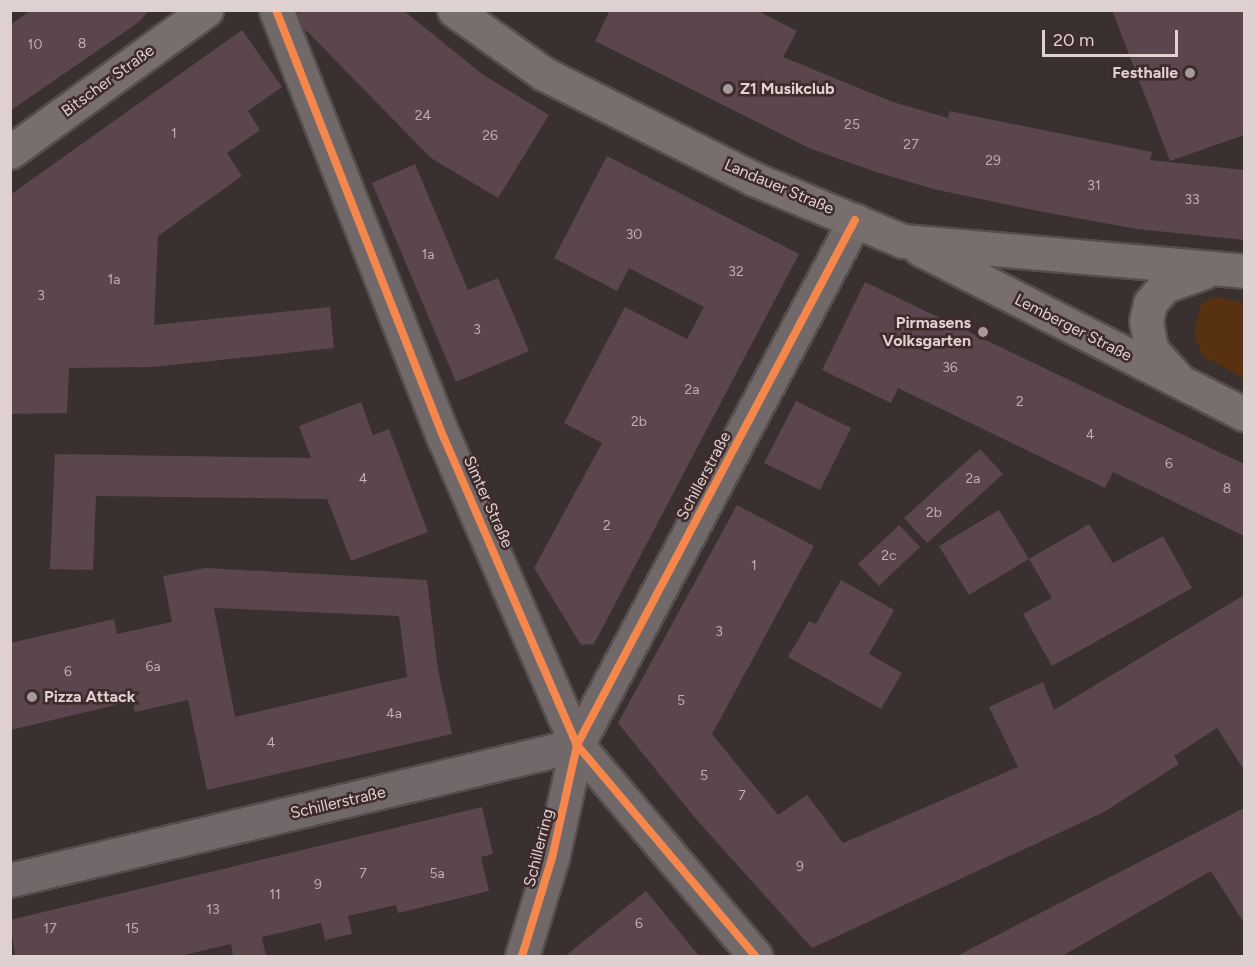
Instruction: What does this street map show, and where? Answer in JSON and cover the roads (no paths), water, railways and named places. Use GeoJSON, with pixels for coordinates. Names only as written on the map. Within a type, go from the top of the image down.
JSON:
{"type":"FeatureCollection","features":[{"type":"Feature","properties":{"kind":"main road","name":"Bitscher Straße"},"geometry":{"type":"LineString","coordinates":[[10,152],[206,10]]}},
{"type":"Feature","properties":{"kind":"main road","name":"Landauer Straße"},"geometry":{"type":"LineString","coordinates":[[454,10],[544,74],[754,179],[903,241],[1210,270],[1245,271]]}},
{"type":"Feature","properties":{"kind":"main road","name":"Lemberger Straße"},"geometry":{"type":"LineString","coordinates":[[903,241],[1245,414]]}},
{"type":"Feature","properties":{"kind":"main road"},"geometry":{"type":"LineString","coordinates":[[1181,383],[1151,349],[1146,321],[1150,303],[1165,286],[1210,270]]}},
{"type":"Feature","properties":{"kind":"street","name":"Simter Straße"},"geometry":{"type":"LineString","coordinates":[[276,10],[444,438],[577,745],[755,957]]}},
{"type":"Feature","properties":{"kind":"street","name":"Schillerstraße"},"geometry":{"type":"LineString","coordinates":[[10,880],[577,745],[855,220]]}},
{"type":"Feature","properties":{"kind":"street","name":"Schillerring"},"geometry":{"type":"LineString","coordinates":[[522,957],[552,858],[577,745]]}},
{"type":"Feature","properties":{"kind":"place","name":"Festhalle"},"geometry":{"type":"Point","coordinates":[1190,73]}},
{"type":"Feature","properties":{"kind":"place","name":"Z1 Musikclub"},"geometry":{"type":"Point","coordinates":[728,89]}},
{"type":"Feature","properties":{"kind":"place","name":"Pirmasens Volksgarten"},"geometry":{"type":"Point","coordinates":[983,332]}},
{"type":"Feature","properties":{"kind":"place","name":"Pizza Attack"},"geometry":{"type":"Point","coordinates":[32,697]}}]}
